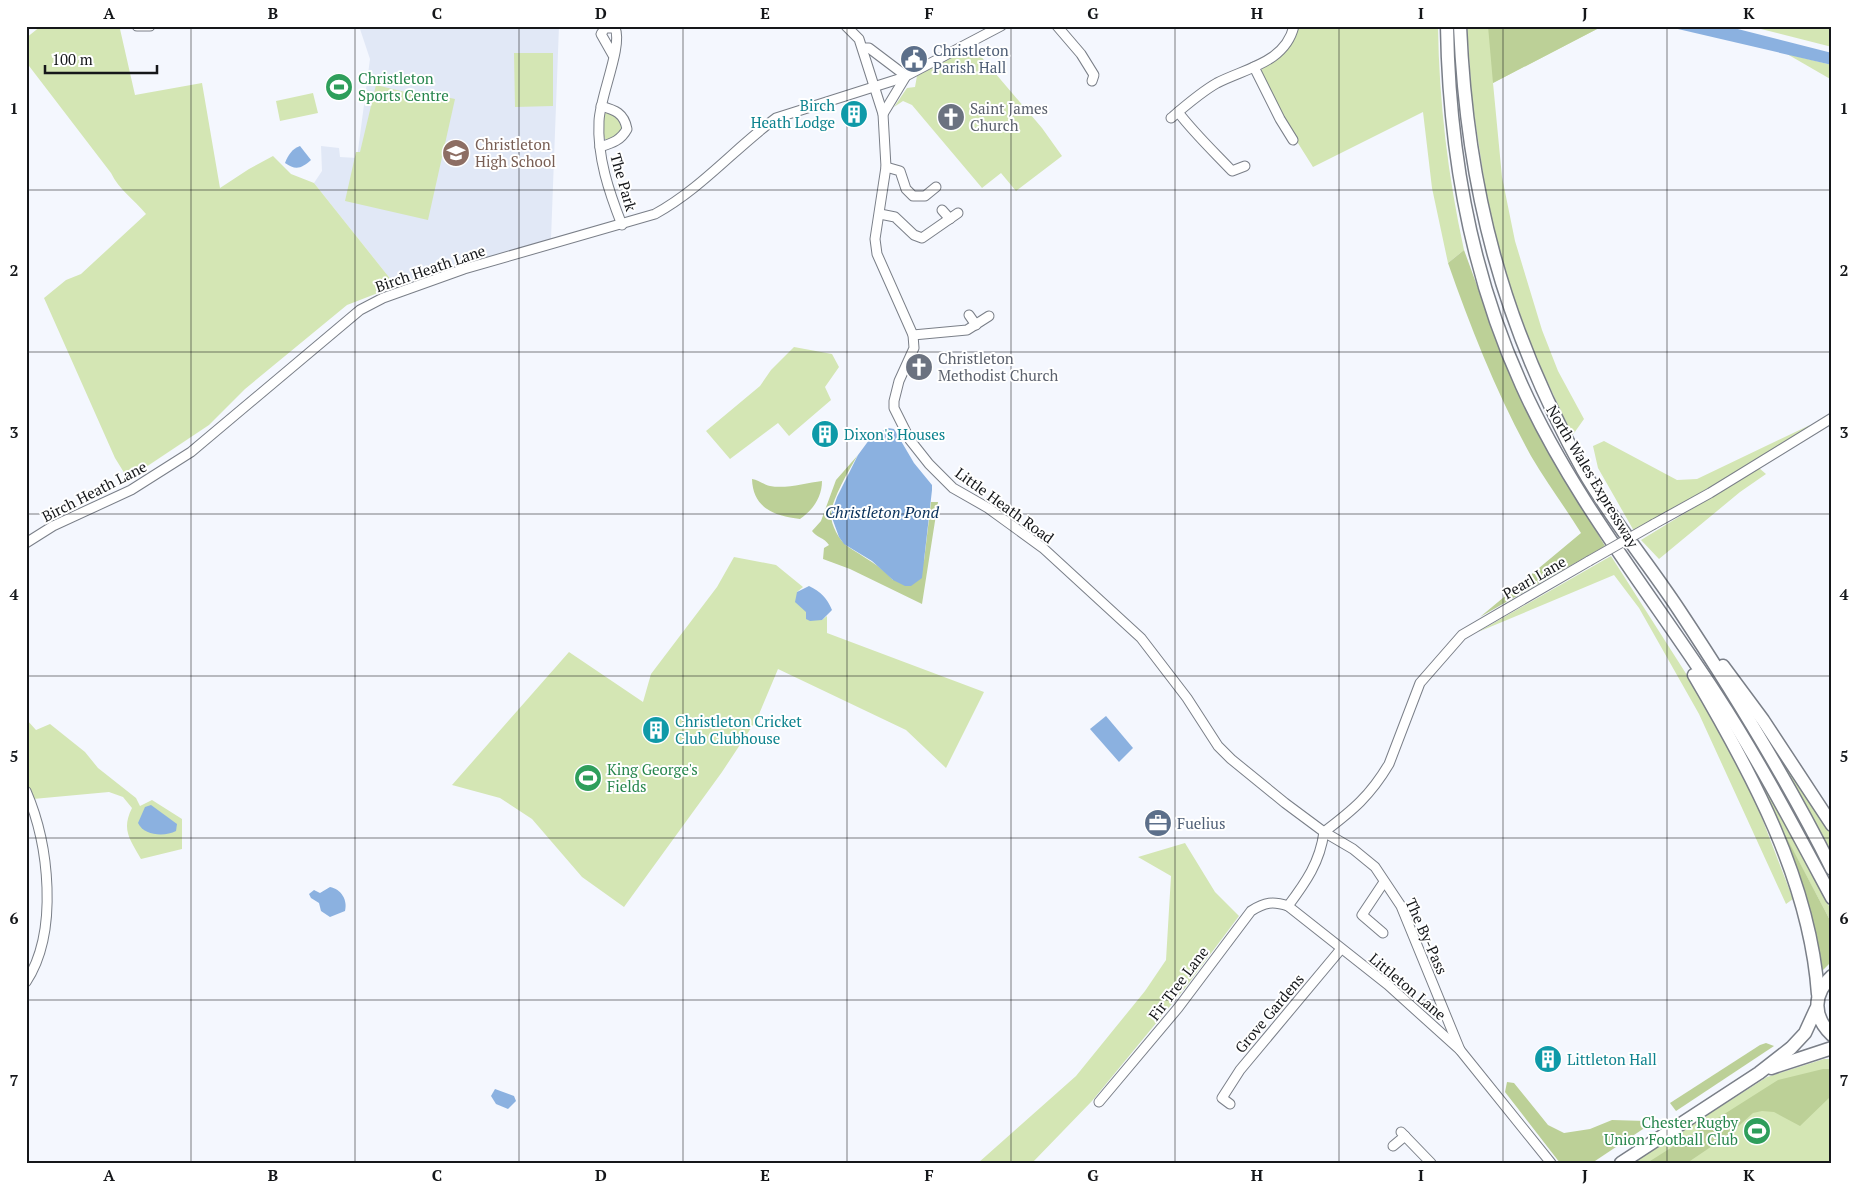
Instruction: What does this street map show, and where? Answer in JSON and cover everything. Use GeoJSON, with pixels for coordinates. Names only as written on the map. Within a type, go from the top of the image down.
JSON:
{"type":"FeatureCollection","features":[{"type":"Feature","properties":{"kind":"highway","name":"North Wales Expressway"},"geometry":{"type":"LineString","coordinates":[[1447,26],[1453,142],[1464,208],[1482,280],[1501,334],[1541,426],[1600,523],[1718,696],[1764,770],[1832,898]]}},
{"type":"Feature","properties":{"kind":"highway","name":"North Wales Expressway"},"geometry":{"type":"LineString","coordinates":[[1460,26],[1469,134],[1479,200],[1497,272],[1516,328],[1535,374],[1584,472],[1646,566],[1678,608],[1759,738],[1832,869]]}},
{"type":"Feature","properties":{"kind":"highway"},"geometry":{"type":"LineString","coordinates":[[1621,1163],[1760,1073],[1798,1041],[1805,1034],[1816,1009],[1818,994],[1810,932],[1763,802],[1734,743],[1679,650],[1657,606]]}},
{"type":"Feature","properties":{"kind":"highway"},"geometry":{"type":"LineString","coordinates":[[1678,608],[1763,720],[1832,824]]}},
{"type":"Feature","properties":{"kind":"highway"},"geometry":{"type":"LineString","coordinates":[[1818,994],[1832,976]]}},
{"type":"Feature","properties":{"kind":"highway"},"geometry":{"type":"LineString","coordinates":[[1816,1009],[1823,1026],[1832,1035]]}},
{"type":"Feature","properties":{"kind":"highway"},"geometry":{"type":"LineString","coordinates":[[1760,1073],[1832,1048]]}},
{"type":"Feature","properties":{"kind":"street"},"geometry":{"type":"LineString","coordinates":[[137,26],[150,26]]}},
{"type":"Feature","properties":{"kind":"street"},"geometry":{"type":"LineString","coordinates":[[846,26],[859,38],[883,114],[886,167],[875,239],[877,254],[913,335],[967,330],[989,316]]}},
{"type":"Feature","properties":{"kind":"street","name":"Birch Heath Lane"},"geometry":{"type":"LineString","coordinates":[[26,542],[53,526],[131,490],[191,452],[360,310],[407,288],[464,269],[655,214],[684,198],[758,131],[776,118],[905,76],[1001,26]]}},
{"type":"Feature","properties":{"kind":"street"},"geometry":{"type":"LineString","coordinates":[[1057,26],[1081,54],[1094,75],[1092,81]]}},
{"type":"Feature","properties":{"kind":"street"},"geometry":{"type":"LineString","coordinates":[[1170,118],[1217,84],[1281,52],[1288,42],[1294,26]]}},
{"type":"Feature","properties":{"kind":"street"},"geometry":{"type":"LineString","coordinates":[[863,48],[869,48],[905,76],[883,114]]}},
{"type":"Feature","properties":{"kind":"street","name":"The Park"},"geometry":{"type":"LineString","coordinates":[[614,57],[604,86],[599,120],[600,147],[610,193],[622,225]]}},
{"type":"Feature","properties":{"kind":"street"},"geometry":{"type":"LineString","coordinates":[[1254,67],[1280,119],[1293,140]]}},
{"type":"Feature","properties":{"kind":"street","name":"The Park"},"geometry":{"type":"LineString","coordinates":[[600,147],[616,142],[627,129],[622,116],[614,110],[601,106]]}},
{"type":"Feature","properties":{"kind":"street"},"geometry":{"type":"LineString","coordinates":[[1178,112],[1232,172],[1245,166]]}},
{"type":"Feature","properties":{"kind":"street"},"geometry":{"type":"LineString","coordinates":[[886,167],[900,171],[906,189],[913,196],[925,196],[936,187]]}},
{"type":"Feature","properties":{"kind":"street"},"geometry":{"type":"LineString","coordinates":[[942,210],[950,219]]}},
{"type":"Feature","properties":{"kind":"street"},"geometry":{"type":"LineString","coordinates":[[880,214],[895,217],[914,235],[922,238],[958,213]]}},
{"type":"Feature","properties":{"kind":"street"},"geometry":{"type":"LineString","coordinates":[[969,315],[976,325]]}},
{"type":"Feature","properties":{"kind":"street","name":"Little Heath Road"},"geometry":{"type":"LineString","coordinates":[[913,335],[914,348],[899,380],[894,408],[910,440],[929,464],[953,488],[988,508],[1043,548],[1105,604],[1155,654],[1225,754],[1284,803],[1324,832]]}},
{"type":"Feature","properties":{"kind":"street","name":"Pearl Lane"},"geometry":{"type":"LineString","coordinates":[[1324,832],[1359,805],[1382,775],[1389,764],[1420,683],[1462,636],[1589,561],[1710,493],[1832,418]]}},
{"type":"Feature","properties":{"kind":"street"},"geometry":{"type":"LineString","coordinates":[[26,791],[41,844],[48,898],[40,952],[34,970],[26,982]]}},
{"type":"Feature","properties":{"kind":"street"},"geometry":{"type":"LineString","coordinates":[[1288,906],[1312,874],[1322,850],[1324,832]]}},
{"type":"Feature","properties":{"kind":"street","name":"The By-Pass"},"geometry":{"type":"LineString","coordinates":[[1324,832],[1353,849],[1375,867],[1401,906],[1460,1050]]}},
{"type":"Feature","properties":{"kind":"street"},"geometry":{"type":"LineString","coordinates":[[1383,933],[1362,915],[1384,882]]}},
{"type":"Feature","properties":{"kind":"street","name":"Fir Tree Lane"},"geometry":{"type":"LineString","coordinates":[[1099,1102],[1178,1008],[1251,910],[1261,904],[1274,901],[1288,906]]}},
{"type":"Feature","properties":{"kind":"street","name":"Littleton Lane"},"geometry":{"type":"LineString","coordinates":[[1288,906],[1388,984],[1460,1050],[1551,1163]]}},
{"type":"Feature","properties":{"kind":"street","name":"Grove Gardens"},"geometry":{"type":"LineString","coordinates":[[1223,1099],[1240,1070],[1341,948]]}},
{"type":"Feature","properties":{"kind":"street"},"geometry":{"type":"LineString","coordinates":[[1393,1146],[1403,1134],[1431,1163]]}},
{"type":"Feature","properties":{"kind":"shaded area","name":"Christleton High School"},"geometry":{"type":"Polygon","coordinates":[[[359,26],[559,26],[551,239],[396,286],[314,183],[322,171],[321,146],[339,148],[340,157],[357,158],[370,59],[359,26]]]}},
{"type":"Feature","properties":{"kind":"green space"},"geometry":{"type":"Polygon","coordinates":[[[41,26],[120,29],[135,95],[202,83],[220,188],[273,156],[291,174],[314,183],[396,286],[347,305],[245,389],[209,425],[128,479],[115,458],[44,298],[66,280],[81,274],[146,214],[114,179],[26,62],[26,38],[41,26]]]}},
{"type":"Feature","properties":{"kind":"green space"},"geometry":{"type":"Polygon","coordinates":[[[1298,26],[1438,26],[1440,83],[1445,139],[1464,250],[1448,263],[1432,188],[1423,112],[1313,167],[1296,140],[1261,72],[1263,67],[1276,60],[1286,51],[1293,40],[1298,26]]]}},
{"type":"Feature","properties":{"kind":"green space"},"geometry":{"type":"Polygon","coordinates":[[[1467,26],[1598,26],[1597,29],[1493,83],[1502,177],[1515,241],[1542,330],[1558,371],[1584,419],[1572,436],[1534,352],[1502,265],[1485,186],[1472,100],[1467,26]]]}},
{"type":"Feature","properties":{"kind":"green space"},"geometry":{"type":"Polygon","coordinates":[[[1488,26],[1598,26],[1597,29],[1493,83],[1488,26]]]}},
{"type":"Feature","properties":{"kind":"green space"},"geometry":{"type":"Polygon","coordinates":[[[1749,26],[1832,26],[1832,47],[1749,26]]]}},
{"type":"Feature","properties":{"kind":"green space"},"geometry":{"type":"Polygon","coordinates":[[[968,49],[976,55],[978,53],[1042,128],[1062,156],[1016,191],[1001,173],[982,188],[912,105],[903,101],[894,107],[907,88],[915,87],[917,76],[968,49]]]}},
{"type":"Feature","properties":{"kind":"green space"},"geometry":{"type":"Polygon","coordinates":[[[514,53],[553,53],[553,106],[515,107],[514,53]]]}},
{"type":"Feature","properties":{"kind":"green space"},"geometry":{"type":"Polygon","coordinates":[[[1787,54],[1832,65],[1832,80],[1787,54]]]}},
{"type":"Feature","properties":{"kind":"green space"},"geometry":{"type":"Polygon","coordinates":[[[376,85],[426,97],[427,93],[455,99],[428,220],[345,201],[356,152],[360,152],[376,85]]]}},
{"type":"Feature","properties":{"kind":"green space"},"geometry":{"type":"Polygon","coordinates":[[[313,93],[318,113],[280,121],[276,101],[313,93]]]}},
{"type":"Feature","properties":{"kind":"green space"},"geometry":{"type":"Polygon","coordinates":[[[606,112],[615,114],[625,127],[622,134],[610,140],[605,139],[602,129],[602,122],[606,112]]]}},
{"type":"Feature","properties":{"kind":"green space"},"geometry":{"type":"Polygon","coordinates":[[[1464,250],[1499,346],[1542,440],[1605,546],[1480,617],[1581,533],[1531,456],[1485,361],[1448,263],[1464,250]]]}},
{"type":"Feature","properties":{"kind":"green space"},"geometry":{"type":"Polygon","coordinates":[[[794,347],[832,354],[839,367],[825,387],[831,400],[789,436],[778,423],[730,459],[706,431],[760,386],[771,370],[794,347]]]}},
{"type":"Feature","properties":{"kind":"green space"},"geometry":{"type":"Polygon","coordinates":[[[1810,425],[1797,437],[1634,531],[1598,468],[1593,446],[1604,441],[1677,480],[1697,479],[1810,425]]]}},
{"type":"Feature","properties":{"kind":"green space"},"geometry":{"type":"Polygon","coordinates":[[[858,455],[834,502],[831,515],[832,523],[838,536],[847,546],[877,566],[893,580],[924,561],[931,502],[938,502],[922,604],[850,569],[823,559],[824,548],[829,545],[812,531],[821,521],[836,480],[858,455]]]}},
{"type":"Feature","properties":{"kind":"green space"},"geometry":{"type":"Polygon","coordinates":[[[1759,468],[1766,474],[1740,492],[1659,559],[1641,540],[1759,468]]]}},
{"type":"Feature","properties":{"kind":"green space"},"geometry":{"type":"Polygon","coordinates":[[[752,479],[776,487],[822,481],[822,487],[816,503],[809,512],[800,519],[791,518],[774,513],[761,504],[753,489],[752,479]]]}},
{"type":"Feature","properties":{"kind":"green space"},"geometry":{"type":"Polygon","coordinates":[[[1611,556],[1699,694],[1755,800],[1793,899],[1786,904],[1699,714],[1639,608],[1614,575],[1478,632],[1611,556]]]}},
{"type":"Feature","properties":{"kind":"green space"},"geometry":{"type":"Polygon","coordinates":[[[734,557],[776,565],[803,587],[797,592],[822,620],[827,616],[827,633],[984,692],[946,768],[906,730],[778,669],[757,719],[722,772],[624,907],[582,877],[532,819],[500,798],[452,785],[569,652],[643,702],[651,674],[717,587],[734,557]]]}},
{"type":"Feature","properties":{"kind":"green space"},"geometry":{"type":"Polygon","coordinates":[[[26,719],[36,730],[50,724],[85,752],[98,768],[136,798],[140,806],[152,800],[182,819],[182,849],[141,859],[130,840],[127,829],[127,822],[132,808],[123,797],[109,792],[33,799],[26,784],[26,719]]]}},
{"type":"Feature","properties":{"kind":"green space"},"geometry":{"type":"Polygon","coordinates":[[[1761,724],[1832,834],[1832,855],[1757,726],[1761,724]]]}},
{"type":"Feature","properties":{"kind":"green space"},"geometry":{"type":"Polygon","coordinates":[[[1734,731],[1804,857],[1832,912],[1832,924],[1782,830],[1780,830],[1734,731]]]}},
{"type":"Feature","properties":{"kind":"green space"},"geometry":{"type":"Polygon","coordinates":[[[1782,829],[1832,924],[1832,961],[1821,972],[1809,906],[1780,830],[1782,829]]]}},
{"type":"Feature","properties":{"kind":"green space"},"geometry":{"type":"Polygon","coordinates":[[[1185,843],[1215,892],[1239,916],[1185,988],[1092,1101],[1032,1163],[978,1163],[1076,1076],[1145,991],[1166,960],[1171,876],[1138,857],[1185,843]]]}},
{"type":"Feature","properties":{"kind":"green space"},"geometry":{"type":"Polygon","coordinates":[[[1766,1043],[1774,1046],[1676,1111],[1670,1103],[1760,1045],[1766,1043]]]}},
{"type":"Feature","properties":{"kind":"green space","name":"Chester Rugby Union Football Club"},"geometry":{"type":"Polygon","coordinates":[[[1824,1059],[1832,1059],[1832,1163],[1632,1163],[1767,1077],[1824,1059]]]}},
{"type":"Feature","properties":{"kind":"green space"},"geometry":{"type":"Polygon","coordinates":[[[1823,1069],[1832,1069],[1832,1101],[1829,1098],[1800,1126],[1774,1112],[1762,1111],[1753,1113],[1730,1134],[1687,1163],[1647,1163],[1778,1080],[1823,1069]]]}},
{"type":"Feature","properties":{"kind":"green space"},"geometry":{"type":"Polygon","coordinates":[[[1507,1082],[1514,1083],[1548,1125],[1564,1133],[1590,1129],[1612,1120],[1646,1121],[1646,1127],[1592,1163],[1560,1163],[1505,1092],[1507,1082]]]}},
{"type":"Feature","properties":{"kind":"water"},"geometry":{"type":"Polygon","coordinates":[[[1665,26],[1726,26],[1832,53],[1832,65],[1665,26]]]}},
{"type":"Feature","properties":{"kind":"water"},"geometry":{"type":"Polygon","coordinates":[[[300,146],[311,160],[299,168],[285,163],[287,157],[300,146]]]}},
{"type":"Feature","properties":{"kind":"water","name":"Christleton Pond"},"geometry":{"type":"Polygon","coordinates":[[[888,428],[894,429],[914,463],[932,485],[922,578],[911,586],[905,586],[893,580],[872,561],[844,544],[839,537],[831,515],[837,497],[858,455],[872,436],[888,428]]]}},
{"type":"Feature","properties":{"kind":"water"},"geometry":{"type":"Polygon","coordinates":[[[809,586],[823,596],[832,610],[822,620],[810,621],[806,619],[806,612],[795,602],[797,592],[809,586]]]}},
{"type":"Feature","properties":{"kind":"water"},"geometry":{"type":"Polygon","coordinates":[[[1106,716],[1133,748],[1119,762],[1090,729],[1106,716]]]}},
{"type":"Feature","properties":{"kind":"water"},"geometry":{"type":"Polygon","coordinates":[[[151,805],[177,824],[176,831],[161,835],[145,831],[141,827],[138,823],[145,807],[151,805]]]}},
{"type":"Feature","properties":{"kind":"water"},"geometry":{"type":"Polygon","coordinates":[[[330,887],[337,890],[343,896],[346,907],[345,911],[330,917],[321,911],[319,903],[311,898],[309,894],[314,890],[320,893],[330,887]]]}},
{"type":"Feature","properties":{"kind":"water"},"geometry":{"type":"Polygon","coordinates":[[[495,1089],[514,1096],[516,1101],[508,1109],[496,1104],[491,1096],[495,1089]]]}},
{"type":"Feature","properties":{"kind":"place","name":"Christleton Parish Hall"},"geometry":{"type":"Point","coordinates":[914,59]}},
{"type":"Feature","properties":{"kind":"place","name":"Christleton Sports Centre"},"geometry":{"type":"Point","coordinates":[339,87]}},
{"type":"Feature","properties":{"kind":"place","name":"Birch Heath Lodge"},"geometry":{"type":"Point","coordinates":[854,114]}},
{"type":"Feature","properties":{"kind":"place","name":"Saint James Church"},"geometry":{"type":"Point","coordinates":[951,117]}},
{"type":"Feature","properties":{"kind":"place","name":"Christleton High School"},"geometry":{"type":"Point","coordinates":[456,153]}},
{"type":"Feature","properties":{"kind":"place","name":"Christleton Methodist Church"},"geometry":{"type":"Point","coordinates":[919,367]}},
{"type":"Feature","properties":{"kind":"place","name":"Dixon's Houses"},"geometry":{"type":"Point","coordinates":[825,434]}},
{"type":"Feature","properties":{"kind":"place","name":"Christleton Cricket Club Clubhouse"},"geometry":{"type":"Point","coordinates":[656,730]}},
{"type":"Feature","properties":{"kind":"place","name":"King George's Fields"},"geometry":{"type":"Point","coordinates":[588,778]}},
{"type":"Feature","properties":{"kind":"place","name":"Fuelius"},"geometry":{"type":"Point","coordinates":[1158,823]}},
{"type":"Feature","properties":{"kind":"place","name":"Littleton Hall"},"geometry":{"type":"Point","coordinates":[1548,1059]}},
{"type":"Feature","properties":{"kind":"place","name":"Chester Rugby Union Football Club"},"geometry":{"type":"Point","coordinates":[1757,1131]}}]}
